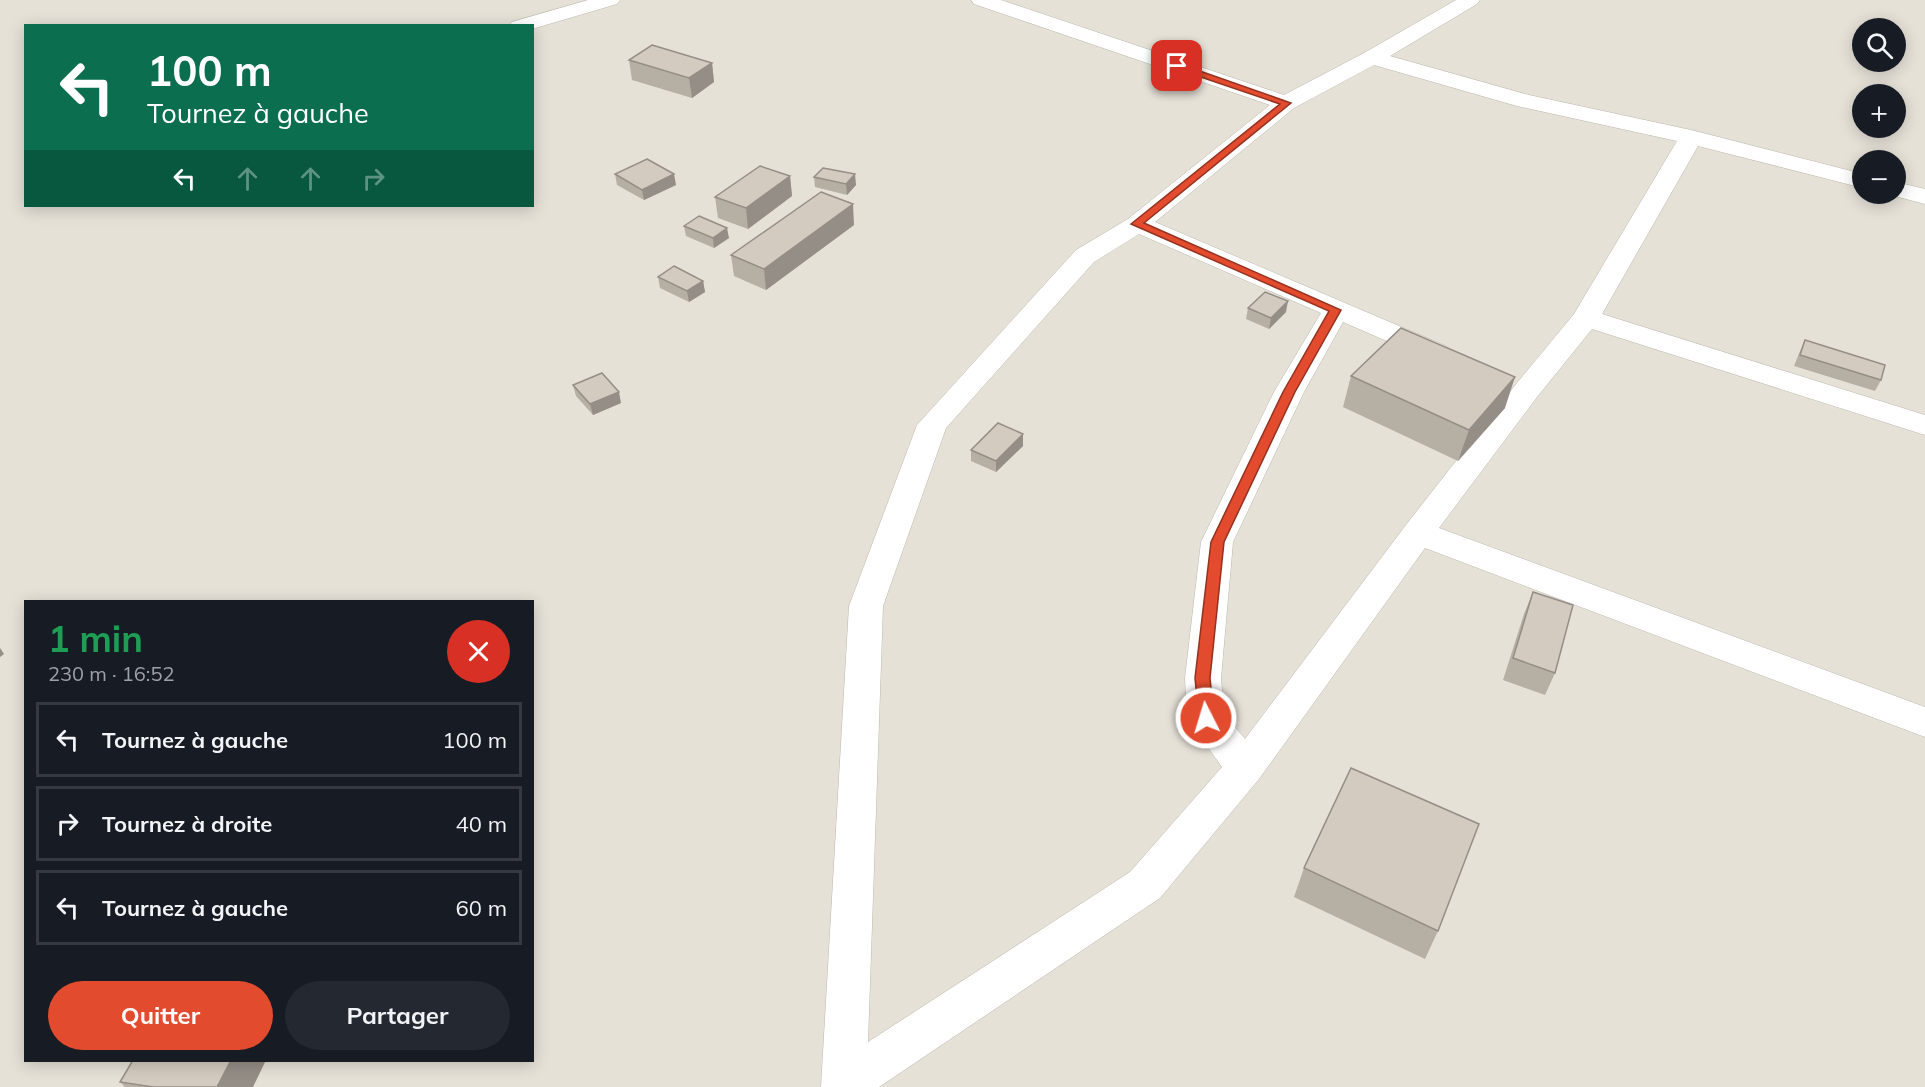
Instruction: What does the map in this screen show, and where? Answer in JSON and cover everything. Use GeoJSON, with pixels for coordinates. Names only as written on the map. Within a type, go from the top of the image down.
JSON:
{"type":"FeatureCollection","features":[{"type":"Feature","properties":{"kind":"street"},"geometry":{"type":"LineString","coordinates":[[526,24],[610,0]]}},
{"type":"Feature","properties":{"kind":"street"},"geometry":{"type":"LineString","coordinates":[[981,0],[1286,103]]}},
{"type":"Feature","properties":{"kind":"street"},"geometry":{"type":"LineString","coordinates":[[845,1085],[866,606],[932,425],[1086,256],[1137,224],[1286,103],[1372,58],[1470,0]]}},
{"type":"Feature","properties":{"kind":"street"},"geometry":{"type":"LineString","coordinates":[[1372,58],[1525,101],[1691,137],[1852,178]]}},
{"type":"Feature","properties":{"kind":"street"},"geometry":{"type":"LineString","coordinates":[[845,1085],[1145,885],[1245,768],[1418,533],[1516,386],[1586,318],[1691,137]]}},
{"type":"Feature","properties":{"kind":"street"},"geometry":{"type":"LineString","coordinates":[[1906,192],[1925,197]]}},
{"type":"Feature","properties":{"kind":"street"},"geometry":{"type":"LineString","coordinates":[[1137,224],[1463,363]]}},
{"type":"Feature","properties":{"kind":"street"},"geometry":{"type":"LineString","coordinates":[[1245,768],[1206,718],[1203,678],[1217,542],[1289,392],[1336,310]]}},
{"type":"Feature","properties":{"kind":"street"},"geometry":{"type":"LineString","coordinates":[[1586,318],[1925,425]]}},
{"type":"Feature","properties":{"kind":"street"},"geometry":{"type":"LineString","coordinates":[[1418,533],[1925,722]]}},
{"type":"Feature","properties":{"kind":"shaded area"},"geometry":{"type":"Polygon","coordinates":[[[0,0],[1925,0],[1925,1087],[0,1087],[0,0]]]}},
{"type":"Feature","properties":{"kind":"building"},"geometry":{"type":"Polygon","coordinates":[[[652,45],[712,63],[689,78],[629,60],[652,45]]]}},
{"type":"Feature","properties":{"kind":"building"},"geometry":{"type":"Polygon","coordinates":[[[647,159],[674,174],[642,190],[615,174],[647,159]]]}},
{"type":"Feature","properties":{"kind":"building"},"geometry":{"type":"Polygon","coordinates":[[[760,166],[790,176],[746,208],[715,197],[760,166]]]}},
{"type":"Feature","properties":{"kind":"building"},"geometry":{"type":"Polygon","coordinates":[[[823,168],[855,174],[846,184],[814,177],[823,168]]]}},
{"type":"Feature","properties":{"kind":"building"},"geometry":{"type":"Polygon","coordinates":[[[821,192],[853,204],[764,269],[731,255],[821,192]]]}},
{"type":"Feature","properties":{"kind":"building"},"geometry":{"type":"Polygon","coordinates":[[[699,216],[727,228],[713,238],[684,226],[699,216]]]}},
{"type":"Feature","properties":{"kind":"building"},"geometry":{"type":"Polygon","coordinates":[[[674,266],[703,281],[687,291],[658,277],[674,266]]]}},
{"type":"Feature","properties":{"kind":"building"},"geometry":{"type":"Polygon","coordinates":[[[1265,292],[1288,301],[1271,318],[1248,308],[1265,292]]]}},
{"type":"Feature","properties":{"kind":"building"},"geometry":{"type":"Polygon","coordinates":[[[1401,328],[1515,377],[1469,430],[1351,376],[1401,328]]]}},
{"type":"Feature","properties":{"kind":"building"},"geometry":{"type":"Polygon","coordinates":[[[1805,340],[1885,365],[1881,380],[1800,355],[1805,340]]]}},
{"type":"Feature","properties":{"kind":"building"},"geometry":{"type":"Polygon","coordinates":[[[602,373],[619,392],[590,404],[573,385],[602,373]]]}},
{"type":"Feature","properties":{"kind":"building"},"geometry":{"type":"Polygon","coordinates":[[[998,423],[1023,434],[996,461],[971,450],[998,423]]]}},
{"type":"Feature","properties":{"kind":"building"},"geometry":{"type":"Polygon","coordinates":[[[1533,592],[1573,605],[1555,673],[1513,658],[1533,592]]]}},
{"type":"Feature","properties":{"kind":"building"},"geometry":{"type":"Polygon","coordinates":[[[1351,768],[1479,824],[1438,931],[1304,868],[1351,768]]]}},
{"type":"Feature","properties":{"kind":"building"},"geometry":{"type":"Polygon","coordinates":[[[132,1062],[230,1062],[217,1087],[153,1087],[120,1082],[132,1062]]]}},
{"type":"Feature","properties":{"kind":"route"},"geometry":{"type":"LineString","coordinates":[[1177,66],[1286,103],[1137,224],[1336,310],[1289,392],[1217,542],[1203,678],[1206,718]]}}]}
